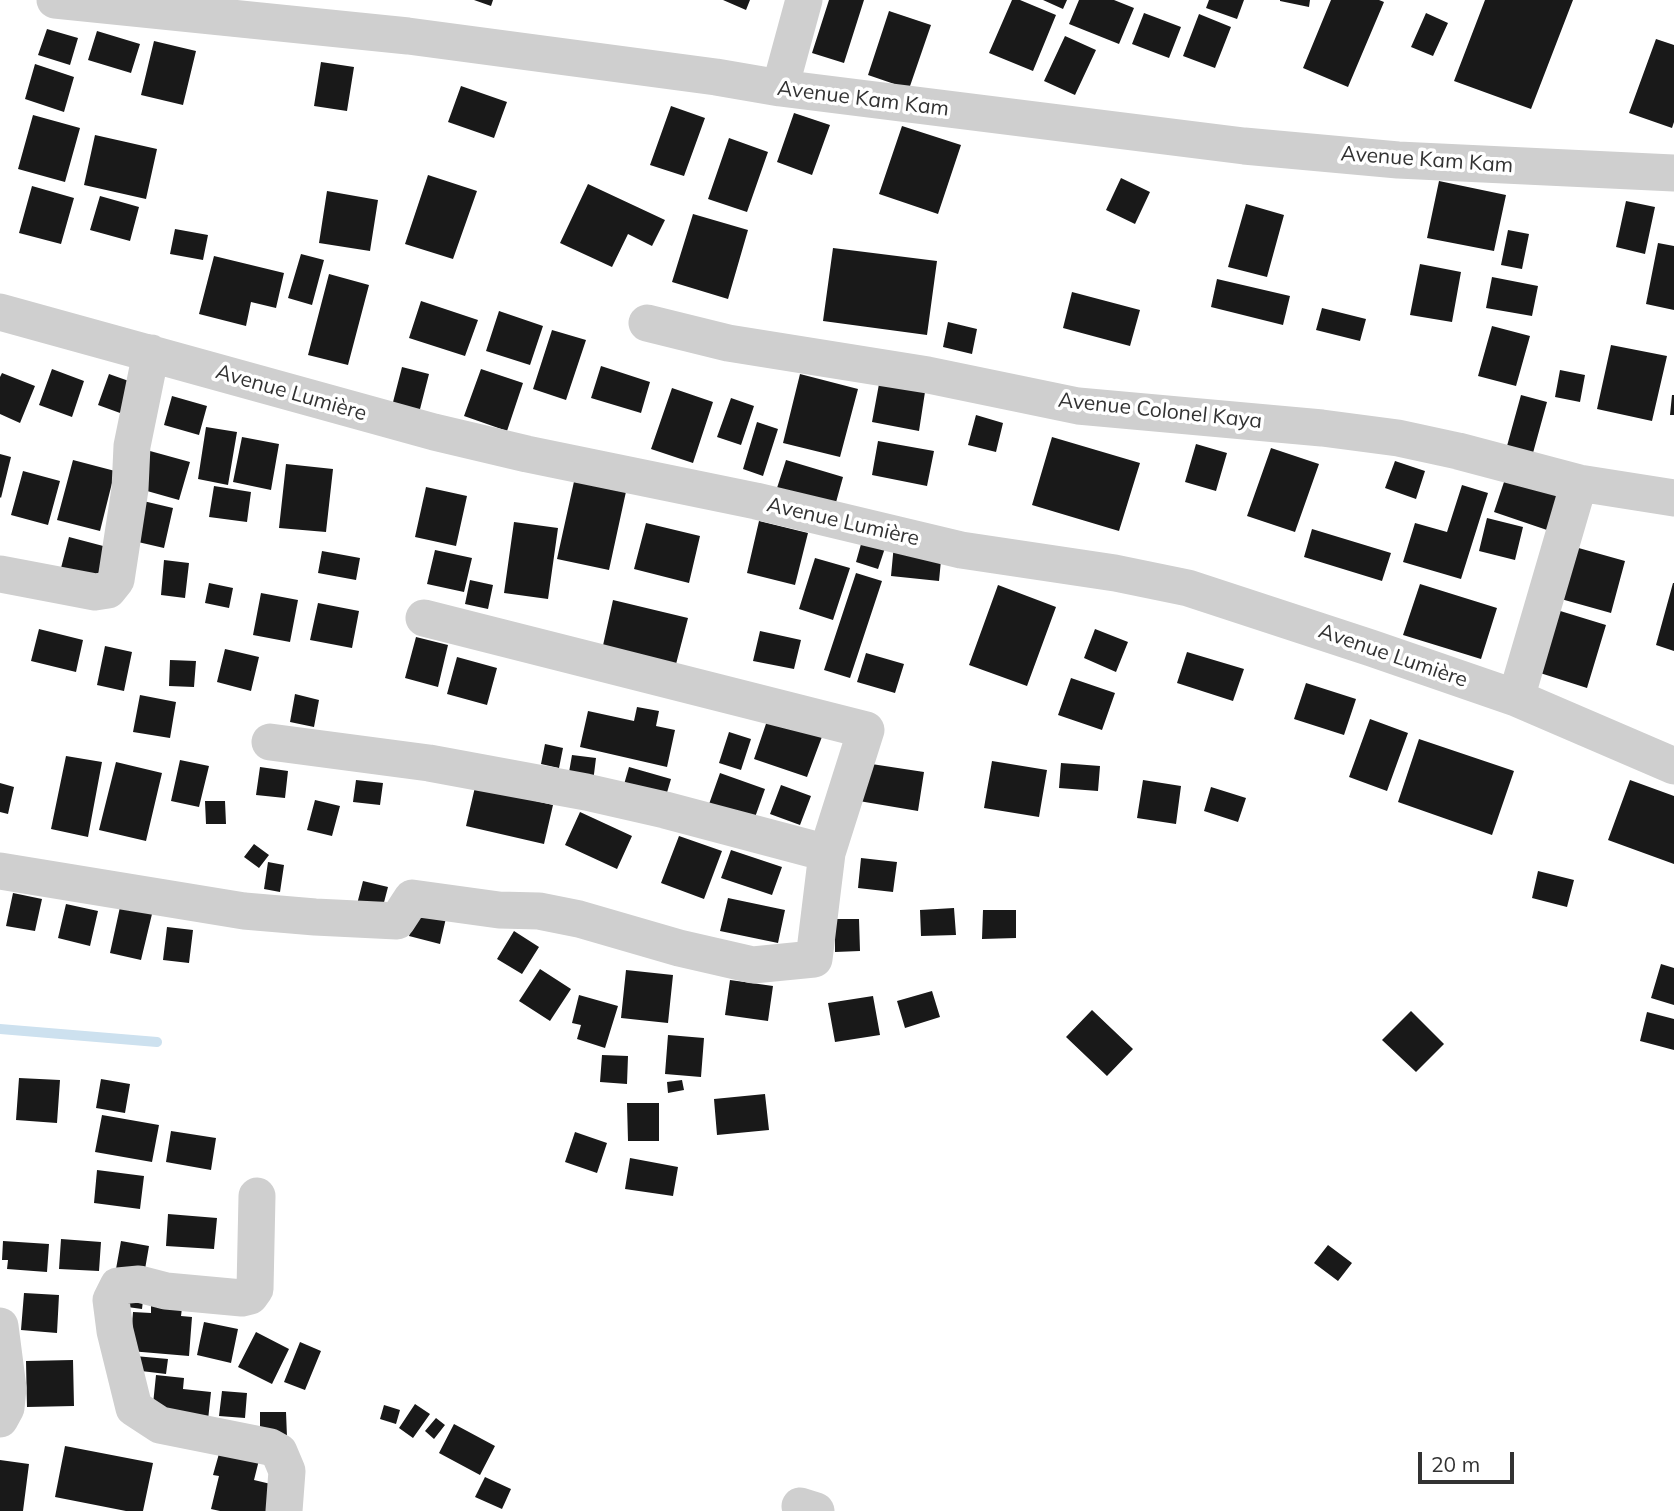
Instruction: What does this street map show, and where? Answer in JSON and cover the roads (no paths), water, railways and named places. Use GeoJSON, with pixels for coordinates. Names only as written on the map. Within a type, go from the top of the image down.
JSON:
{"type":"FeatureCollection","features":[{"type":"Feature","properties":{"kind":"street","name":"Avenue Kam Kam"},"geometry":{"type":"LineString","coordinates":[[55,0],[408,36],[716,77],[780,89],[1256,148],[1398,160],[1674,173]]}},
{"type":"Feature","properties":{"kind":"street"},"geometry":{"type":"LineString","coordinates":[[780,89],[804,0]]}},
{"type":"Feature","properties":{"kind":"street","name":"Avenue Lumière"},"geometry":{"type":"LineString","coordinates":[[0,312],[434,432],[527,454],[757,501],[961,550],[1115,573],[1188,588],[1516,698],[1674,766]]}},
{"type":"Feature","properties":{"kind":"street","name":"Avenue Colonel Kaya"},"geometry":{"type":"LineString","coordinates":[[647,323],[728,343],[928,375],[1078,406],[1322,428],[1398,438],[1579,483],[1674,498]]}},
{"type":"Feature","properties":{"kind":"street"},"geometry":{"type":"LineString","coordinates":[[0,574],[95,592],[108,590],[116,580],[130,489],[132,446],[151,354]]}},
{"type":"Feature","properties":{"kind":"street"},"geometry":{"type":"LineString","coordinates":[[1516,698],[1579,483]]}},
{"type":"Feature","properties":{"kind":"street"},"geometry":{"type":"LineString","coordinates":[[0,871],[244,912],[397,921],[412,898],[499,910],[539,911],[752,965],[814,959],[827,853],[866,730],[424,618]]}},
{"type":"Feature","properties":{"kind":"street"},"geometry":{"type":"LineString","coordinates":[[271,742],[429,763],[586,792],[827,853]]}},
{"type":"Feature","properties":{"kind":"street"},"geometry":{"type":"LineString","coordinates":[[257,1196],[254,1289],[250,1296],[242,1298],[166,1291],[139,1284],[118,1286],[111,1300],[115,1331],[134,1408],[160,1424],[270,1447],[279,1452],[287,1471],[284,1511]]}},
{"type":"Feature","properties":{"kind":"street"},"geometry":{"type":"LineString","coordinates":[[0,1326],[8,1388],[6,1408],[0,1419]]}},
{"type":"Feature","properties":{"kind":"waterway"},"geometry":{"type":"LineString","coordinates":[[0,1029],[157,1042]]}}]}
